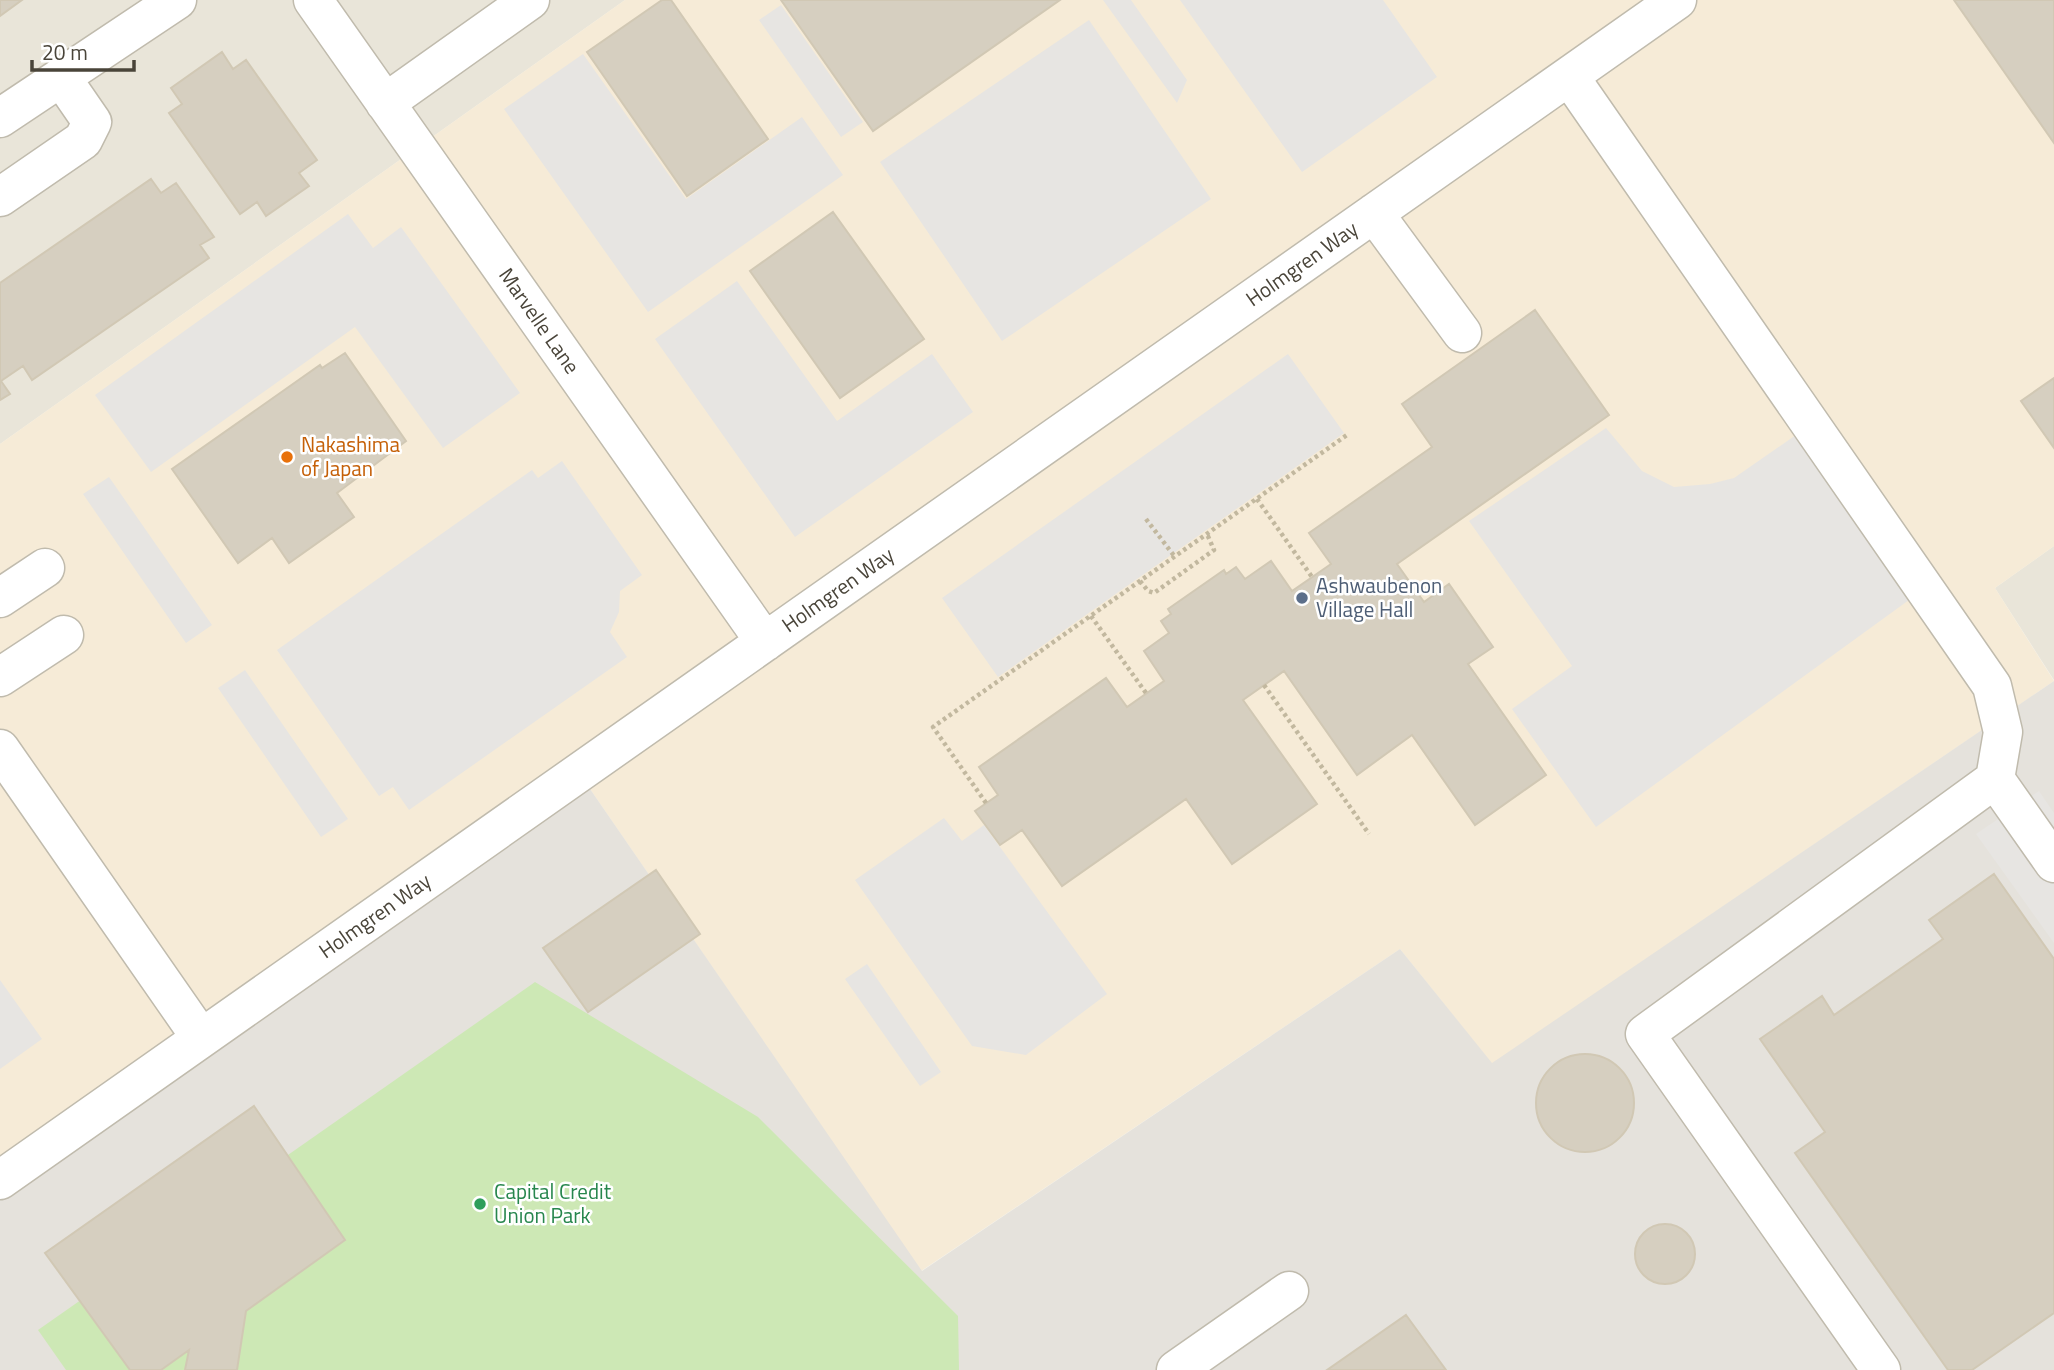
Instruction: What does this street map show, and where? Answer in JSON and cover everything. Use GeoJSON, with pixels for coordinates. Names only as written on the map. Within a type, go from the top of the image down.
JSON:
{"type":"FeatureCollection","features":[{"type":"Feature","properties":{"kind":"street"},"geometry":{"type":"LineString","coordinates":[[0,118],[177,0]]}},
{"type":"Feature","properties":{"kind":"street","name":"Marvelle Lane"},"geometry":{"type":"LineString","coordinates":[[313,0],[765,642]]}},
{"type":"Feature","properties":{"kind":"street"},"geometry":{"type":"LineString","coordinates":[[385,103],[530,0]]}},
{"type":"Feature","properties":{"kind":"street","name":"Holmgren Way"},"geometry":{"type":"LineString","coordinates":[[0,1180],[1569,76],[1656,6]]}},
{"type":"Feature","properties":{"kind":"street"},"geometry":{"type":"LineString","coordinates":[[1569,76],[1992,686],[2003,732],[1995,779],[1645,1034],[1881,1370]]}},
{"type":"Feature","properties":{"kind":"street"},"geometry":{"type":"LineString","coordinates":[[0,197],[83,140],[92,121],[61,77]]}},
{"type":"Feature","properties":{"kind":"street"},"geometry":{"type":"LineString","coordinates":[[1374,214],[1462,333]]}},
{"type":"Feature","properties":{"kind":"street"},"geometry":{"type":"LineString","coordinates":[[0,598],[45,568]]}},
{"type":"Feature","properties":{"kind":"street"},"geometry":{"type":"LineString","coordinates":[[0,677],[64,635]]}},
{"type":"Feature","properties":{"kind":"street"},"geometry":{"type":"LineString","coordinates":[[0,749],[201,1038]]}},
{"type":"Feature","properties":{"kind":"street"},"geometry":{"type":"LineString","coordinates":[[1995,779],[2054,863]]}},
{"type":"Feature","properties":{"kind":"street"},"geometry":{"type":"LineString","coordinates":[[1176,1370],[1289,1291]]}},
{"type":"Feature","properties":{"kind":"path"},"geometry":{"type":"LineString","coordinates":[[986,803],[933,727],[1347,435]]}},
{"type":"Feature","properties":{"kind":"path"},"geometry":{"type":"LineString","coordinates":[[1257,499],[1312,577]]}},
{"type":"Feature","properties":{"kind":"path"},"geometry":{"type":"LineString","coordinates":[[1146,519],[1175,557]]}},
{"type":"Feature","properties":{"kind":"path"},"geometry":{"type":"LineString","coordinates":[[1140,581],[1148,591],[1154,593],[1214,550],[1207,534]]}},
{"type":"Feature","properties":{"kind":"path"},"geometry":{"type":"LineString","coordinates":[[1091,616],[1146,693]]}},
{"type":"Feature","properties":{"kind":"path"},"geometry":{"type":"LineString","coordinates":[[1264,685],[1369,834]]}},
{"type":"Feature","properties":{"kind":"shaded area"},"geometry":{"type":"Polygon","coordinates":[[[0,0],[625,0],[0,444],[0,0]]]}},
{"type":"Feature","properties":{"kind":"shaded area"},"geometry":{"type":"Polygon","coordinates":[[[625,0],[2054,0],[2054,546],[1995,588],[2054,681],[1492,1064],[1400,949],[921,1271],[579,773],[0,1180],[0,444],[625,0]]]}},
{"type":"Feature","properties":{"kind":"shaded area"},"geometry":{"type":"Polygon","coordinates":[[[1103,0],[1131,0],[1187,80],[1177,103],[1103,0]]]}},
{"type":"Feature","properties":{"kind":"shaded area"},"geometry":{"type":"Polygon","coordinates":[[[1180,0],[1383,0],[1437,77],[1302,172],[1180,0]]]}},
{"type":"Feature","properties":{"kind":"shaded area"},"geometry":{"type":"Polygon","coordinates":[[[781,5],[863,122],[841,137],[759,20],[781,5]]]}},
{"type":"Feature","properties":{"kind":"shaded area"},"geometry":{"type":"Polygon","coordinates":[[[1089,20],[1211,199],[1002,341],[880,162],[1089,20]]]}},
{"type":"Feature","properties":{"kind":"shaded area"},"geometry":{"type":"Polygon","coordinates":[[[583,54],[686,199],[802,117],[843,175],[648,312],[504,109],[583,54]]]}},
{"type":"Feature","properties":{"kind":"shaded area"},"geometry":{"type":"Polygon","coordinates":[[[348,214],[373,248],[401,227],[520,393],[443,448],[355,327],[151,472],[95,395],[348,214]]]}},
{"type":"Feature","properties":{"kind":"shaded area"},"geometry":{"type":"Polygon","coordinates":[[[737,281],[837,421],[932,354],[973,412],[795,537],[655,339],[737,281]]]}},
{"type":"Feature","properties":{"kind":"shaded area"},"geometry":{"type":"Polygon","coordinates":[[[1288,354],[1344,433],[998,677],[942,598],[1288,354]]]}},
{"type":"Feature","properties":{"kind":"shaded area"},"geometry":{"type":"Polygon","coordinates":[[[1606,428],[1642,471],[1674,487],[1710,484],[1734,478],[1796,435],[1909,600],[1596,827],[1512,709],[1572,666],[1469,521],[1606,428]]]}},
{"type":"Feature","properties":{"kind":"shaded area"},"geometry":{"type":"Polygon","coordinates":[[[562,461],[642,575],[620,591],[619,612],[610,632],[627,657],[409,810],[393,787],[379,796],[277,650],[532,470],[538,478],[562,461]]]}},
{"type":"Feature","properties":{"kind":"shaded area"},"geometry":{"type":"Polygon","coordinates":[[[109,477],[212,625],[186,643],[83,494],[109,477]]]}},
{"type":"Feature","properties":{"kind":"shaded area"},"geometry":{"type":"Polygon","coordinates":[[[2054,546],[2054,680],[1995,588],[2054,546]]]}},
{"type":"Feature","properties":{"kind":"shaded area"},"geometry":{"type":"Polygon","coordinates":[[[245,670],[348,819],[321,837],[218,688],[245,670]]]}},
{"type":"Feature","properties":{"kind":"shaded area"},"geometry":{"type":"Polygon","coordinates":[[[2054,681],[2054,1370],[0,1370],[0,1180],[579,773],[922,1271],[1400,949],[1492,1063],[2054,681]]]}},
{"type":"Feature","properties":{"kind":"shaded area"},"geometry":{"type":"Polygon","coordinates":[[[2039,791],[2054,813],[2054,943],[1976,834],[2039,791]]]}},
{"type":"Feature","properties":{"kind":"shaded area"},"geometry":{"type":"Polygon","coordinates":[[[944,818],[962,841],[984,825],[1107,994],[1026,1055],[972,1046],[855,880],[944,818]]]}},
{"type":"Feature","properties":{"kind":"shaded area"},"geometry":{"type":"Polygon","coordinates":[[[867,964],[941,1072],[920,1086],[845,979],[867,964]]]}},
{"type":"Feature","properties":{"kind":"shaded area"},"geometry":{"type":"Polygon","coordinates":[[[0,980],[42,1039],[0,1069],[0,980]]]}},
{"type":"Feature","properties":{"kind":"green space","name":"Capital Credit Union Park"},"geometry":{"type":"Polygon","coordinates":[[[535,982],[758,1117],[958,1316],[959,1370],[66,1370],[38,1330],[535,982]]]}},
{"type":"Feature","properties":{"kind":"building"},"geometry":{"type":"Polygon","coordinates":[[[0,0],[22,0],[0,16],[0,0]]]}},
{"type":"Feature","properties":{"kind":"building"},"geometry":{"type":"Polygon","coordinates":[[[662,0],[671,0],[768,139],[687,196],[587,52],[662,0]]]}},
{"type":"Feature","properties":{"kind":"building"},"geometry":{"type":"Polygon","coordinates":[[[781,0],[1060,0],[873,131],[781,0]]]}},
{"type":"Feature","properties":{"kind":"building"},"geometry":{"type":"Polygon","coordinates":[[[1954,0],[2054,0],[2054,143],[1954,0]]]}},
{"type":"Feature","properties":{"kind":"building"},"geometry":{"type":"Polygon","coordinates":[[[222,52],[233,69],[246,60],[317,160],[299,173],[309,186],[266,216],[257,202],[240,214],[169,113],[182,104],[171,88],[222,52]]]}},
{"type":"Feature","properties":{"kind":"building"},"geometry":{"type":"Polygon","coordinates":[[[151,179],[161,193],[176,183],[214,237],[200,245],[209,258],[32,380],[23,366],[1,381],[10,394],[0,400],[0,283],[151,179]]]}},
{"type":"Feature","properties":{"kind":"building"},"geometry":{"type":"Polygon","coordinates":[[[833,212],[924,339],[840,398],[750,271],[833,212]]]}},
{"type":"Feature","properties":{"kind":"building","name":"Ashwaubenon Village Hall"},"geometry":{"type":"Polygon","coordinates":[[[1535,310],[1609,415],[1397,564],[1424,602],[1449,584],[1493,647],[1468,664],[1546,775],[1475,825],[1412,735],[1357,775],[1284,671],[1243,700],[1317,804],[1232,864],[1186,799],[1062,886],[1022,830],[1000,845],[975,811],[998,795],[979,767],[1106,678],[1127,707],[1164,681],[1144,651],[1169,633],[1161,621],[1171,614],[1168,609],[1224,570],[1226,574],[1236,567],[1245,579],[1271,561],[1292,591],[1331,564],[1309,533],[1432,447],[1402,404],[1535,310]]]}},
{"type":"Feature","properties":{"kind":"building","name":"Nakashima of Japan"},"geometry":{"type":"Polygon","coordinates":[[[345,353],[406,441],[337,493],[354,517],[289,563],[272,538],[238,563],[172,469],[320,365],[322,368],[345,353]]]}},
{"type":"Feature","properties":{"kind":"building"},"geometry":{"type":"Polygon","coordinates":[[[2054,378],[2054,448],[2021,401],[2054,378]]]}},
{"type":"Feature","properties":{"kind":"building"},"geometry":{"type":"Polygon","coordinates":[[[656,870],[700,934],[588,1012],[543,948],[656,870]]]}},
{"type":"Feature","properties":{"kind":"building"},"geometry":{"type":"Polygon","coordinates":[[[1994,874],[2054,959],[2054,1313],[1972,1370],[1948,1370],[1795,1153],[1825,1132],[1760,1039],[1822,996],[1834,1015],[1943,939],[1929,920],[1994,874]]]}},
{"type":"Feature","properties":{"kind":"building"},"geometry":{"type":"Polygon","coordinates":[[[1585,1054],[1604,1058],[1619,1069],[1630,1084],[1634,1103],[1630,1122],[1619,1137],[1604,1148],[1585,1152],[1566,1148],[1551,1137],[1540,1122],[1536,1103],[1540,1084],[1551,1069],[1566,1058],[1585,1054]]]}},
{"type":"Feature","properties":{"kind":"building"},"geometry":{"type":"Polygon","coordinates":[[[254,1106],[345,1240],[246,1311],[237,1370],[185,1370],[189,1350],[161,1370],[130,1370],[45,1253],[254,1106]]]}},
{"type":"Feature","properties":{"kind":"building"},"geometry":{"type":"Polygon","coordinates":[[[1659,1224],[1671,1224],[1690,1237],[1695,1254],[1693,1266],[1682,1279],[1671,1284],[1659,1284],[1640,1271],[1635,1260],[1635,1248],[1648,1229],[1659,1224]]]}},
{"type":"Feature","properties":{"kind":"building"},"geometry":{"type":"Polygon","coordinates":[[[1406,1315],[1446,1370],[1327,1370],[1406,1315]]]}},
{"type":"Feature","properties":{"kind":"place","name":"Nakashima of Japan"},"geometry":{"type":"Point","coordinates":[287,457]}},
{"type":"Feature","properties":{"kind":"place","name":"Ashwaubenon Village Hall"},"geometry":{"type":"Point","coordinates":[1302,598]}},
{"type":"Feature","properties":{"kind":"place","name":"Capital Credit Union Park"},"geometry":{"type":"Point","coordinates":[480,1204]}}]}
